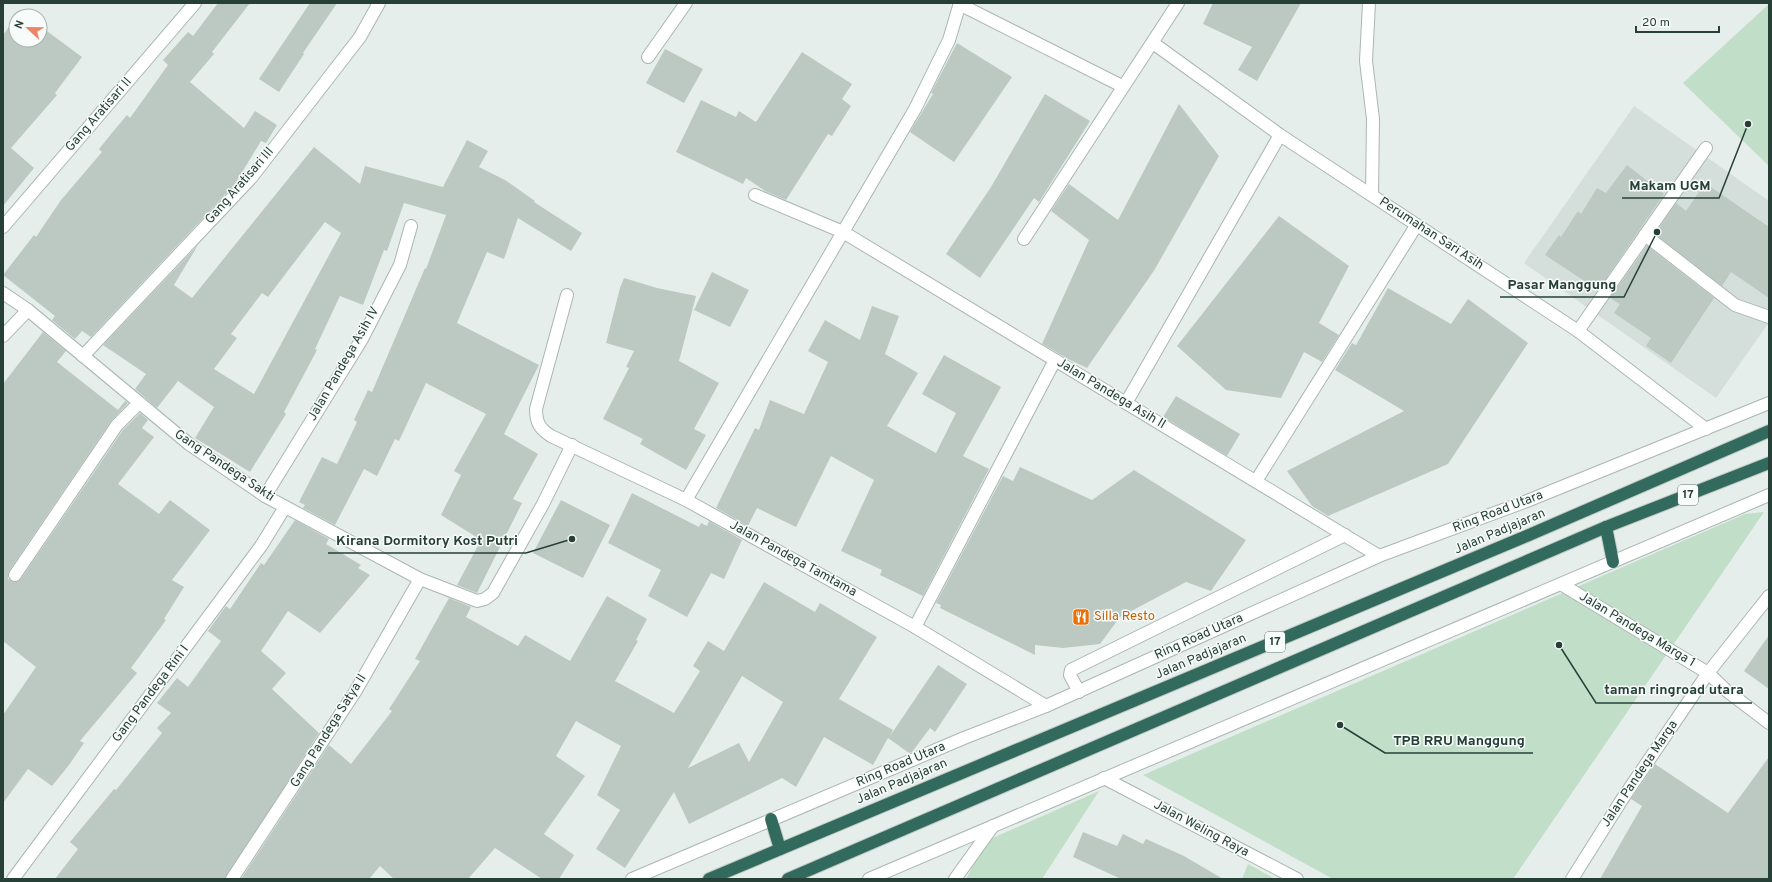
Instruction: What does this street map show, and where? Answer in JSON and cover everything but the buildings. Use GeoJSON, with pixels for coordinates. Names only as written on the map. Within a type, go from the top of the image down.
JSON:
{"type":"FeatureCollection","features":[{"type":"Feature","properties":{"kind":"highway","name":"Jalan Padjajaran"},"geometry":{"type":"LineString","coordinates":[[709,879],[1529,535],[1769,431]]}},
{"type":"Feature","properties":{"kind":"highway","name":"17"},"geometry":{"type":"LineString","coordinates":[[788,879],[1606,527],[1769,463]]}},
{"type":"Feature","properties":{"kind":"highway"},"geometry":{"type":"LineString","coordinates":[[1606,527],[1613,562]]}},
{"type":"Feature","properties":{"kind":"highway"},"geometry":{"type":"LineString","coordinates":[[771,819],[780,849]]}},
{"type":"Feature","properties":{"kind":"street","name":"Gang Aratisari II"},"geometry":{"type":"LineString","coordinates":[[3,227],[195,3]]}},
{"type":"Feature","properties":{"kind":"street","name":"Gang Aratisari III"},"geometry":{"type":"LineString","coordinates":[[84,356],[251,178],[360,38],[380,3]]}},
{"type":"Feature","properties":{"kind":"street"},"geometry":{"type":"LineString","coordinates":[[648,57],[686,3]]}},
{"type":"Feature","properties":{"kind":"street"},"geometry":{"type":"LineString","coordinates":[[686,500],[915,109],[948,40],[960,3],[1122,86]]}},
{"type":"Feature","properties":{"kind":"street"},"geometry":{"type":"LineString","coordinates":[[1024,239],[1122,86],[1153,43],[1178,3]]}},
{"type":"Feature","properties":{"kind":"street"},"geometry":{"type":"LineString","coordinates":[[1369,3],[1366,61],[1373,119],[1372,195]]}},
{"type":"Feature","properties":{"kind":"street","name":"Perumahan Sari Asih"},"geometry":{"type":"LineString","coordinates":[[1153,43],[1280,135],[1372,195],[1416,226],[1578,331],[1706,429]]}},
{"type":"Feature","properties":{"kind":"street"},"geometry":{"type":"LineString","coordinates":[[1126,403],[1280,135]]}},
{"type":"Feature","properties":{"kind":"street"},"geometry":{"type":"LineString","coordinates":[[1578,331],[1706,148]]}},
{"type":"Feature","properties":{"kind":"street","name":"Jalan Pandega Asih II"},"geometry":{"type":"LineString","coordinates":[[755,195],[843,232],[1379,556]]}},
{"type":"Feature","properties":{"kind":"street","name":"Jalan Pandega Asih IV"},"geometry":{"type":"LineString","coordinates":[[265,496],[362,339],[400,265],[411,226]]}},
{"type":"Feature","properties":{"kind":"street"},"geometry":{"type":"LineString","coordinates":[[1256,481],[1416,226]]}},
{"type":"Feature","properties":{"kind":"street"},"geometry":{"type":"LineString","coordinates":[[1645,235],[1735,305],[1769,317]]}},
{"type":"Feature","properties":{"kind":"street","name":"Gang Pandega Sakti"},"geometry":{"type":"LineString","coordinates":[[3,293],[28,310],[188,444],[265,496],[420,579],[476,601],[485,599],[493,593],[550,490],[572,445]]}},
{"type":"Feature","properties":{"kind":"street","name":"Jalan Pandega Tamtama"},"geometry":{"type":"LineString","coordinates":[[567,294],[536,409],[536,420],[542,430],[686,500],[915,627],[1046,706]]}},
{"type":"Feature","properties":{"kind":"street"},"geometry":{"type":"LineString","coordinates":[[3,336],[28,310]]}},
{"type":"Feature","properties":{"kind":"street"},"geometry":{"type":"LineString","coordinates":[[915,627],[1055,360]]}},
{"type":"Feature","properties":{"kind":"street"},"geometry":{"type":"LineString","coordinates":[[15,575],[117,425],[139,403]]}},
{"type":"Feature","properties":{"kind":"street","name":"Ring Road Utara"},"geometry":{"type":"LineString","coordinates":[[632,879],[964,738],[1079,692],[1379,556],[1527,501],[1769,403]]}},
{"type":"Feature","properties":{"kind":"street"},"geometry":{"type":"LineString","coordinates":[[869,879],[1769,495]]}},
{"type":"Feature","properties":{"kind":"street","name":"Gang Pandega Rini I"},"geometry":{"type":"LineString","coordinates":[[13,879],[262,546],[285,507]]}},
{"type":"Feature","properties":{"kind":"street"},"geometry":{"type":"LineString","coordinates":[[1079,692],[1070,675],[1071,670],[1345,535]]}},
{"type":"Feature","properties":{"kind":"street","name":"Gang Pandega Satya II"},"geometry":{"type":"LineString","coordinates":[[232,879],[355,692],[420,579]]}},
{"type":"Feature","properties":{"kind":"street","name":"Jalan Pandega Marga 1"},"geometry":{"type":"LineString","coordinates":[[1561,584],[1708,673],[1727,691],[1769,723]]}},
{"type":"Feature","properties":{"kind":"street","name":"Jalan Pandega Marga"},"geometry":{"type":"LineString","coordinates":[[1572,879],[1621,801],[1708,673],[1769,596]]}},
{"type":"Feature","properties":{"kind":"street","name":"Jalan Weling Raya"},"geometry":{"type":"LineString","coordinates":[[1104,778],[1297,879]]}},
{"type":"Feature","properties":{"kind":"street"},"geometry":{"type":"LineString","coordinates":[[955,879],[993,826]]}},
{"type":"Feature","properties":{"kind":"shaded area"},"geometry":{"type":"Polygon","coordinates":[[[1634,106],[1769,201],[1769,322],[1716,398],[1524,263],[1634,106]]]}},
{"type":"Feature","properties":{"kind":"green space"},"geometry":{"type":"Polygon","coordinates":[[[1769,4],[1769,166],[1683,83],[1769,4]]]}},
{"type":"Feature","properties":{"kind":"green space"},"geometry":{"type":"Polygon","coordinates":[[[1764,512],[1513,879],[1333,879],[1143,775],[1745,514],[1764,512]]]}},
{"type":"Feature","properties":{"kind":"green space"},"geometry":{"type":"Polygon","coordinates":[[[1099,791],[1042,879],[966,879],[986,841],[1099,791]]]}},
{"type":"Feature","properties":{"kind":"green space"},"geometry":{"type":"Polygon","coordinates":[[[1248,864],[1275,879],[1242,879],[1248,864]]]}},
{"type":"Feature","properties":{"kind":"place","name":"Makam UGM"},"geometry":{"type":"Point","coordinates":[1748,124]}},
{"type":"Feature","properties":{"kind":"place","name":"Pasar Manggung"},"geometry":{"type":"Point","coordinates":[1657,232]}},
{"type":"Feature","properties":{"kind":"place","name":"Kirana Dormitory Kost Putri"},"geometry":{"type":"Point","coordinates":[572,539]}},
{"type":"Feature","properties":{"kind":"place","name":"Silla Resto"},"geometry":{"type":"Point","coordinates":[1081,617]}},
{"type":"Feature","properties":{"kind":"place","name":"taman ringroad utara"},"geometry":{"type":"Point","coordinates":[1559,645]}},
{"type":"Feature","properties":{"kind":"place","name":"TPB RRU Manggung"},"geometry":{"type":"Point","coordinates":[1340,725]}}]}
